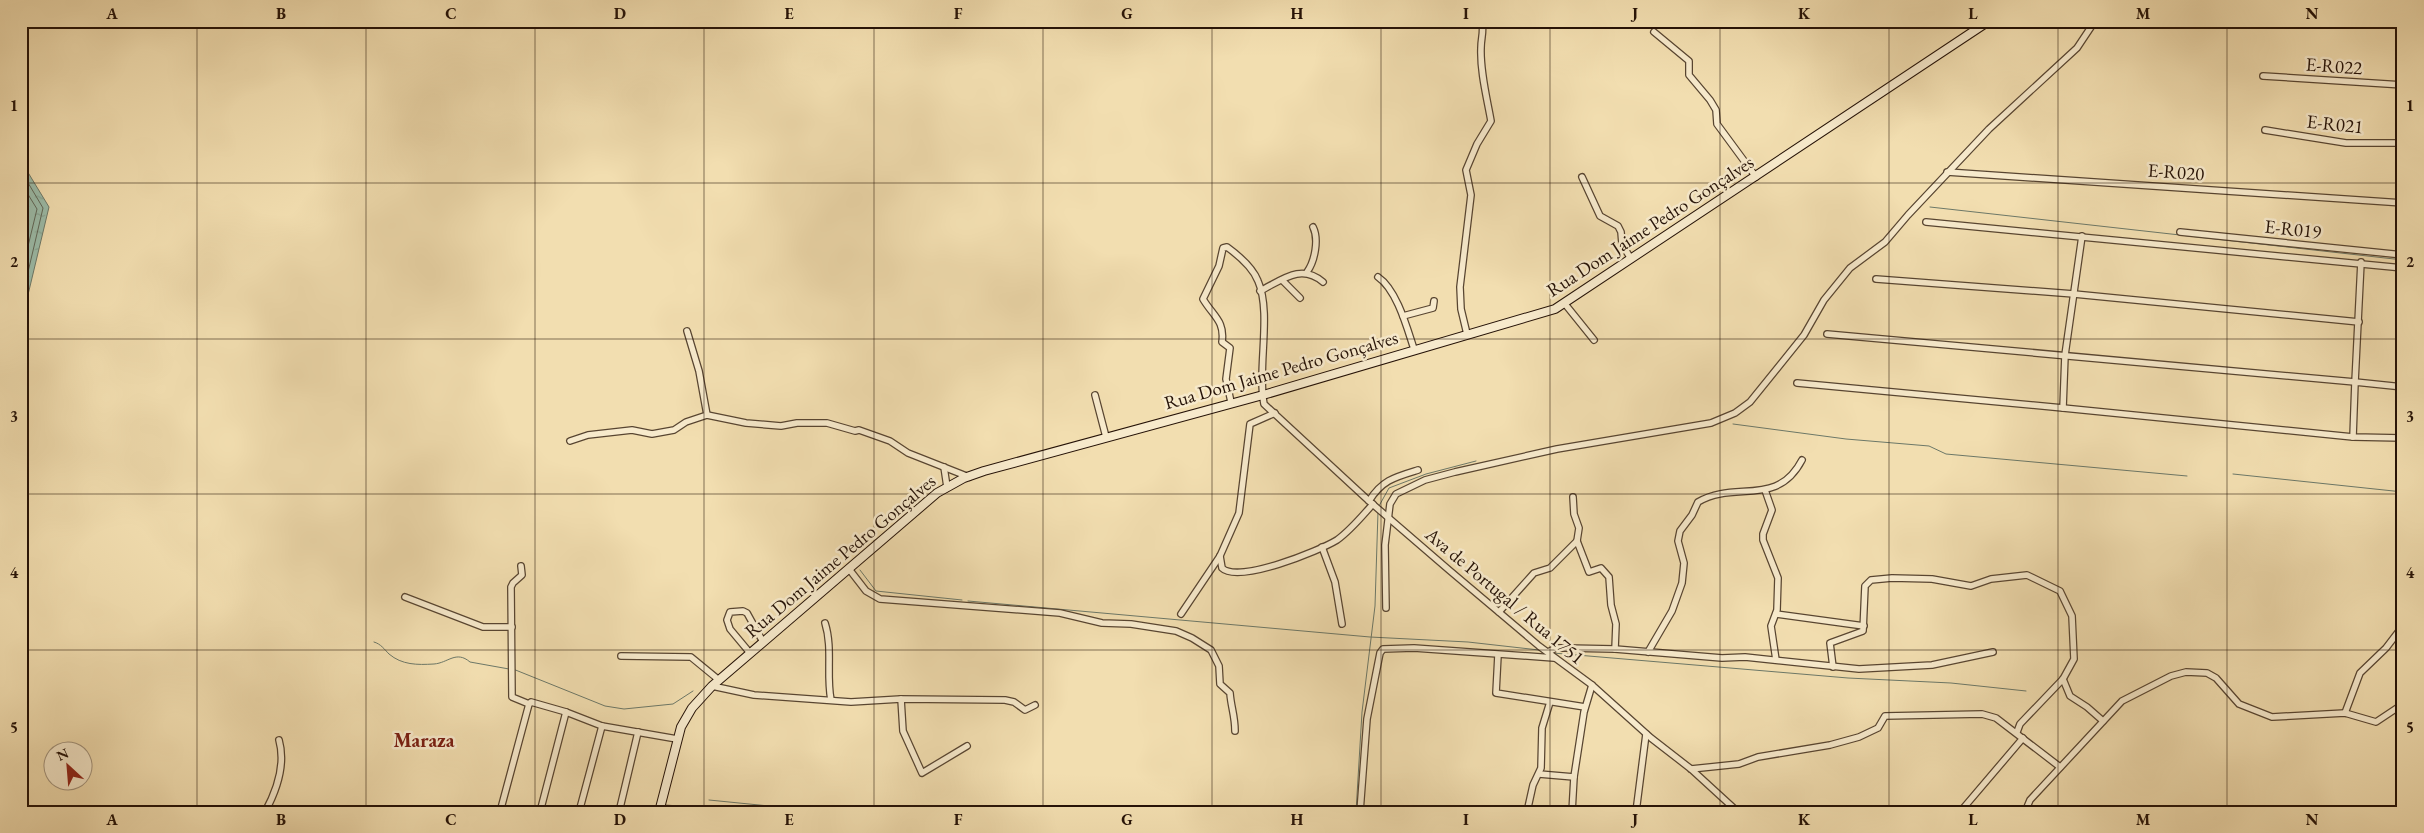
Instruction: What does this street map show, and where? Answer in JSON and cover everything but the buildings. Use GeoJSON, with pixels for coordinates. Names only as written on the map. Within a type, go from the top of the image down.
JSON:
{"type":"FeatureCollection","features":[{"type":"Feature","properties":{"kind":"main road","name":"Rua Dom Jaime Pedro Gonçalves"},"geometry":{"type":"LineString","coordinates":[[659,810],[677,739],[686,717],[712,686],[901,523],[948,487],[969,477],[1106,436],[1263,395],[1555,309],[1989,21]]}},
{"type":"Feature","properties":{"kind":"street"},"geometry":{"type":"LineString","coordinates":[[1467,334],[1461,309],[1460,287],[1471,190],[1466,170],[1476,144],[1491,121],[1482,64],[1481,46],[1484,34],[1482,21]]}},
{"type":"Feature","properties":{"kind":"street"},"geometry":{"type":"LineString","coordinates":[[1386,608],[1384,567],[1388,518],[1390,504],[1396,494],[1425,480],[1557,449],[1711,423],[1735,413],[1750,402],[1804,335],[1824,300],[1850,268],[1885,242],[1989,128],[2077,48],[2095,21]]}},
{"type":"Feature","properties":{"kind":"street"},"geometry":{"type":"LineString","coordinates":[[1654,32],[1689,61],[1688,75],[1713,105],[1716,110],[1717,124],[1756,176]]}},
{"type":"Feature","properties":{"kind":"street","name":"E-R022"},"geometry":{"type":"LineString","coordinates":[[2263,76],[2403,85]]}},
{"type":"Feature","properties":{"kind":"street","name":"E-R021"},"geometry":{"type":"LineString","coordinates":[[2265,130],[2346,143],[2403,144]]}},
{"type":"Feature","properties":{"kind":"street","name":"E-R020"},"geometry":{"type":"LineString","coordinates":[[1947,172],[2403,203]]}},
{"type":"Feature","properties":{"kind":"street"},"geometry":{"type":"LineString","coordinates":[[1582,177],[1598,213],[1618,226],[1621,232],[1622,244],[1631,259]]}},
{"type":"Feature","properties":{"kind":"street"},"geometry":{"type":"LineString","coordinates":[[1926,222],[2361,262],[2403,268]]}},
{"type":"Feature","properties":{"kind":"street"},"geometry":{"type":"LineString","coordinates":[[1307,272],[1312,262],[1317,236],[1313,227]]}},
{"type":"Feature","properties":{"kind":"street","name":"E-R019"},"geometry":{"type":"LineString","coordinates":[[2180,232],[2403,255]]}},
{"type":"Feature","properties":{"kind":"street"},"geometry":{"type":"LineString","coordinates":[[2063,408],[2065,355],[2082,236]]}},
{"type":"Feature","properties":{"kind":"street"},"geometry":{"type":"LineString","coordinates":[[1231,402],[1226,379],[1230,348],[1222,342],[1224,330],[1203,299],[1219,266],[1223,248],[1227,247],[1237,255],[1258,280],[1264,333],[1263,395]]}},
{"type":"Feature","properties":{"kind":"street"},"geometry":{"type":"LineString","coordinates":[[2353,437],[2361,262]]}},
{"type":"Feature","properties":{"kind":"street"},"geometry":{"type":"LineString","coordinates":[[1260,291],[1293,275],[1307,272],[1323,282]]}},
{"type":"Feature","properties":{"kind":"street"},"geometry":{"type":"LineString","coordinates":[[1378,277],[1388,286],[1403,316],[1414,349]]}},
{"type":"Feature","properties":{"kind":"street"},"geometry":{"type":"LineString","coordinates":[[1876,279],[2074,294],[2359,322]]}},
{"type":"Feature","properties":{"kind":"street"},"geometry":{"type":"LineString","coordinates":[[1282,280],[1300,298]]}},
{"type":"Feature","properties":{"kind":"street"},"geometry":{"type":"LineString","coordinates":[[1403,316],[1432,308],[1434,301]]}},
{"type":"Feature","properties":{"kind":"street"},"geometry":{"type":"LineString","coordinates":[[1565,304],[1594,340]]}},
{"type":"Feature","properties":{"kind":"street"},"geometry":{"type":"LineString","coordinates":[[687,331],[699,371],[707,415]]}},
{"type":"Feature","properties":{"kind":"street"},"geometry":{"type":"LineString","coordinates":[[1827,334],[2403,387]]}},
{"type":"Feature","properties":{"kind":"street"},"geometry":{"type":"LineString","coordinates":[[1797,383],[2353,437],[2403,438]]}},
{"type":"Feature","properties":{"kind":"street"},"geometry":{"type":"LineString","coordinates":[[1095,395],[1106,436]]}},
{"type":"Feature","properties":{"kind":"street","name":"Ava de Portugal / Rua 1751"},"geometry":{"type":"LineString","coordinates":[[1263,395],[1264,404],[1388,518],[1554,658],[1592,685],[1646,734],[1691,769],[1738,812]]}},
{"type":"Feature","properties":{"kind":"street"},"geometry":{"type":"LineString","coordinates":[[1181,614],[1220,556],[1239,513],[1250,424],[1274,413]]}},
{"type":"Feature","properties":{"kind":"street"},"geometry":{"type":"LineString","coordinates":[[570,441],[588,435],[632,430],[652,434],[674,430],[686,422],[707,415],[746,423],[781,426],[797,423],[827,423],[855,431],[859,430],[890,441],[908,452],[969,477]]}},
{"type":"Feature","properties":{"kind":"street"},"geometry":{"type":"LineString","coordinates":[[1648,652],[1672,611],[1682,583],[1684,563],[1678,541],[1680,531],[1692,515],[1698,502],[1724,494],[1765,490],[1788,480],[1802,460]]}},
{"type":"Feature","properties":{"kind":"street"},"geometry":{"type":"LineString","coordinates":[[944,467],[948,487]]}},
{"type":"Feature","properties":{"kind":"street"},"geometry":{"type":"LineString","coordinates":[[1220,556],[1224,570],[1239,573],[1271,566],[1322,547],[1340,538],[1371,503],[1377,489],[1385,482],[1418,470]]}},
{"type":"Feature","properties":{"kind":"street"},"geometry":{"type":"LineString","coordinates":[[1765,490],[1772,510],[1763,534],[1763,540],[1778,578],[1776,614],[1771,626],[1776,660]]}},
{"type":"Feature","properties":{"kind":"street"},"geometry":{"type":"LineString","coordinates":[[1574,497],[1574,514],[1579,528],[1577,541],[1589,572],[1601,568],[1609,577],[1611,605],[1616,624],[1615,649]]}},
{"type":"Feature","properties":{"kind":"street"},"geometry":{"type":"LineString","coordinates":[[1499,612],[1534,572],[1550,568],[1577,541]]}},
{"type":"Feature","properties":{"kind":"street"},"geometry":{"type":"LineString","coordinates":[[1322,547],[1335,582],[1342,624]]}},
{"type":"Feature","properties":{"kind":"street"},"geometry":{"type":"LineString","coordinates":[[521,566],[522,575],[512,583],[511,587],[511,695],[529,704],[531,702],[566,712],[602,726],[677,739]]}},
{"type":"Feature","properties":{"kind":"street"},"geometry":{"type":"LineString","coordinates":[[849,569],[866,591],[880,599],[1060,613],[1102,623],[1131,624],[1176,631],[1205,645],[1215,656],[1220,684],[1230,692],[1231,703],[1235,712],[1235,732]]}},
{"type":"Feature","properties":{"kind":"street"},"geometry":{"type":"LineString","coordinates":[[1833,667],[1830,642],[1863,631],[1865,586],[1870,580],[1892,578],[1932,579],[1971,586],[1990,579],[2027,574],[2060,591],[2072,616],[2074,659],[2063,679],[2020,724],[2016,732]]}},
{"type":"Feature","properties":{"kind":"street"},"geometry":{"type":"LineString","coordinates":[[406,597],[483,627],[512,627]]}},
{"type":"Feature","properties":{"kind":"street"},"geometry":{"type":"LineString","coordinates":[[750,652],[730,629],[727,620],[730,612],[743,611],[746,613],[763,642]]}},
{"type":"Feature","properties":{"kind":"street"},"geometry":{"type":"LineString","coordinates":[[1776,614],[1864,626]]}},
{"type":"Feature","properties":{"kind":"street"},"geometry":{"type":"LineString","coordinates":[[2345,713],[2358,684],[2360,673],[2386,648],[2398,631],[2403,619]]}},
{"type":"Feature","properties":{"kind":"street"},"geometry":{"type":"LineString","coordinates":[[825,623],[828,638],[828,682],[831,700]]}},
{"type":"Feature","properties":{"kind":"street"},"geometry":{"type":"LineString","coordinates":[[1360,812],[1367,719],[1380,653],[1383,649],[1414,648],[1554,658]]}},
{"type":"Feature","properties":{"kind":"street"},"geometry":{"type":"LineString","coordinates":[[1548,652],[1556,648],[1615,649],[1776,660],[1858,669],[1932,665],[1993,652]]}},
{"type":"Feature","properties":{"kind":"street"},"geometry":{"type":"LineString","coordinates":[[1498,655],[1496,693],[1585,707]]}},
{"type":"Feature","properties":{"kind":"street"},"geometry":{"type":"LineString","coordinates":[[621,656],[691,657],[719,680]]}},
{"type":"Feature","properties":{"kind":"street"},"geometry":{"type":"LineString","coordinates":[[2025,812],[2030,800],[2060,766],[2128,696],[2186,672],[2206,673],[2216,678],[2239,704],[2272,717],[2345,713],[2376,722],[2402,705]]}},
{"type":"Feature","properties":{"kind":"street"},"geometry":{"type":"LineString","coordinates":[[2063,679],[2070,696],[2103,721]]}},
{"type":"Feature","properties":{"kind":"street"},"geometry":{"type":"LineString","coordinates":[[1572,812],[1574,777],[1585,707],[1592,685]]}},
{"type":"Feature","properties":{"kind":"street"},"geometry":{"type":"LineString","coordinates":[[712,686],[754,694],[831,700],[867,702],[901,699],[1005,700],[1014,702],[1025,710],[1035,705]]}},
{"type":"Feature","properties":{"kind":"street"},"geometry":{"type":"LineString","coordinates":[[901,699],[903,731],[922,773],[967,746]]}},
{"type":"Feature","properties":{"kind":"street"},"geometry":{"type":"LineString","coordinates":[[1527,812],[1533,786],[1542,762],[1542,728],[1550,702]]}},
{"type":"Feature","properties":{"kind":"street"},"geometry":{"type":"LineString","coordinates":[[500,812],[529,704]]}},
{"type":"Feature","properties":{"kind":"street"},"geometry":{"type":"LineString","coordinates":[[540,812],[566,712]]}},
{"type":"Feature","properties":{"kind":"street"},"geometry":{"type":"LineString","coordinates":[[1691,769],[1739,764],[1758,757],[1830,746],[1859,737],[1878,728],[1885,716],[1982,714],[1999,719],[2060,766]]}},
{"type":"Feature","properties":{"kind":"street"},"geometry":{"type":"LineString","coordinates":[[2010,728],[2020,724]]}},
{"type":"Feature","properties":{"kind":"street"},"geometry":{"type":"LineString","coordinates":[[579,812],[602,726]]}},
{"type":"Feature","properties":{"kind":"street"},"geometry":{"type":"LineString","coordinates":[[619,812],[638,732]]}},
{"type":"Feature","properties":{"kind":"street"},"geometry":{"type":"LineString","coordinates":[[1636,812],[1646,734]]}},
{"type":"Feature","properties":{"kind":"street"},"geometry":{"type":"LineString","coordinates":[[1960,812],[2023,738]]}},
{"type":"Feature","properties":{"kind":"street"},"geometry":{"type":"LineString","coordinates":[[265,812],[277,787],[281,760],[279,740]]}},
{"type":"Feature","properties":{"kind":"street"},"geometry":{"type":"LineString","coordinates":[[1539,774],[1574,777]]}},
{"type":"Feature","properties":{"kind":"street"},"geometry":{"type":"LineString","coordinates":[[659,810],[703,808],[714,812]]}},
{"type":"Feature","properties":{"kind":"water"},"geometry":{"type":"Polygon","coordinates":[[[21,161],[49,207],[21,324],[21,161]]]}},
{"type":"Feature","properties":{"kind":"waterway"},"geometry":{"type":"LineString","coordinates":[[2350,21],[2403,28]]}},
{"type":"Feature","properties":{"kind":"waterway"},"geometry":{"type":"LineString","coordinates":[[1930,207],[2403,260]]}},
{"type":"Feature","properties":{"kind":"waterway"},"geometry":{"type":"LineString","coordinates":[[1733,424],[1846,439],[1929,446],[1946,454],[2187,476]]}},
{"type":"Feature","properties":{"kind":"waterway"},"geometry":{"type":"LineString","coordinates":[[1379,506],[1389,488],[1426,474],[1476,461]]}},
{"type":"Feature","properties":{"kind":"waterway"},"geometry":{"type":"LineString","coordinates":[[2233,474],[2403,492]]}},
{"type":"Feature","properties":{"kind":"waterway"},"geometry":{"type":"LineString","coordinates":[[1356,812],[1362,712],[1375,606],[1378,512]]}},
{"type":"Feature","properties":{"kind":"waterway"},"geometry":{"type":"LineString","coordinates":[[860,570],[876,591],[962,600]]}},
{"type":"Feature","properties":{"kind":"waterway"},"geometry":{"type":"LineString","coordinates":[[968,601],[1370,637],[1468,642],[1539,650]]}},
{"type":"Feature","properties":{"kind":"waterway"},"geometry":{"type":"LineString","coordinates":[[374,642],[381,645],[394,658],[410,664],[434,664],[460,657],[470,662],[509,669]]}},
{"type":"Feature","properties":{"kind":"waterway"},"geometry":{"type":"LineString","coordinates":[[1553,653],[1848,678],[1951,683],[2026,691]]}},
{"type":"Feature","properties":{"kind":"waterway"},"geometry":{"type":"LineString","coordinates":[[513,669],[605,706],[624,709],[673,704],[693,691]]}},
{"type":"Feature","properties":{"kind":"waterway"},"geometry":{"type":"LineString","coordinates":[[709,800],[829,812]]}},
{"type":"Feature","properties":{"kind":"district","name":"Maraza"},"geometry":{"type":"Point","coordinates":[424,740]}}]}
